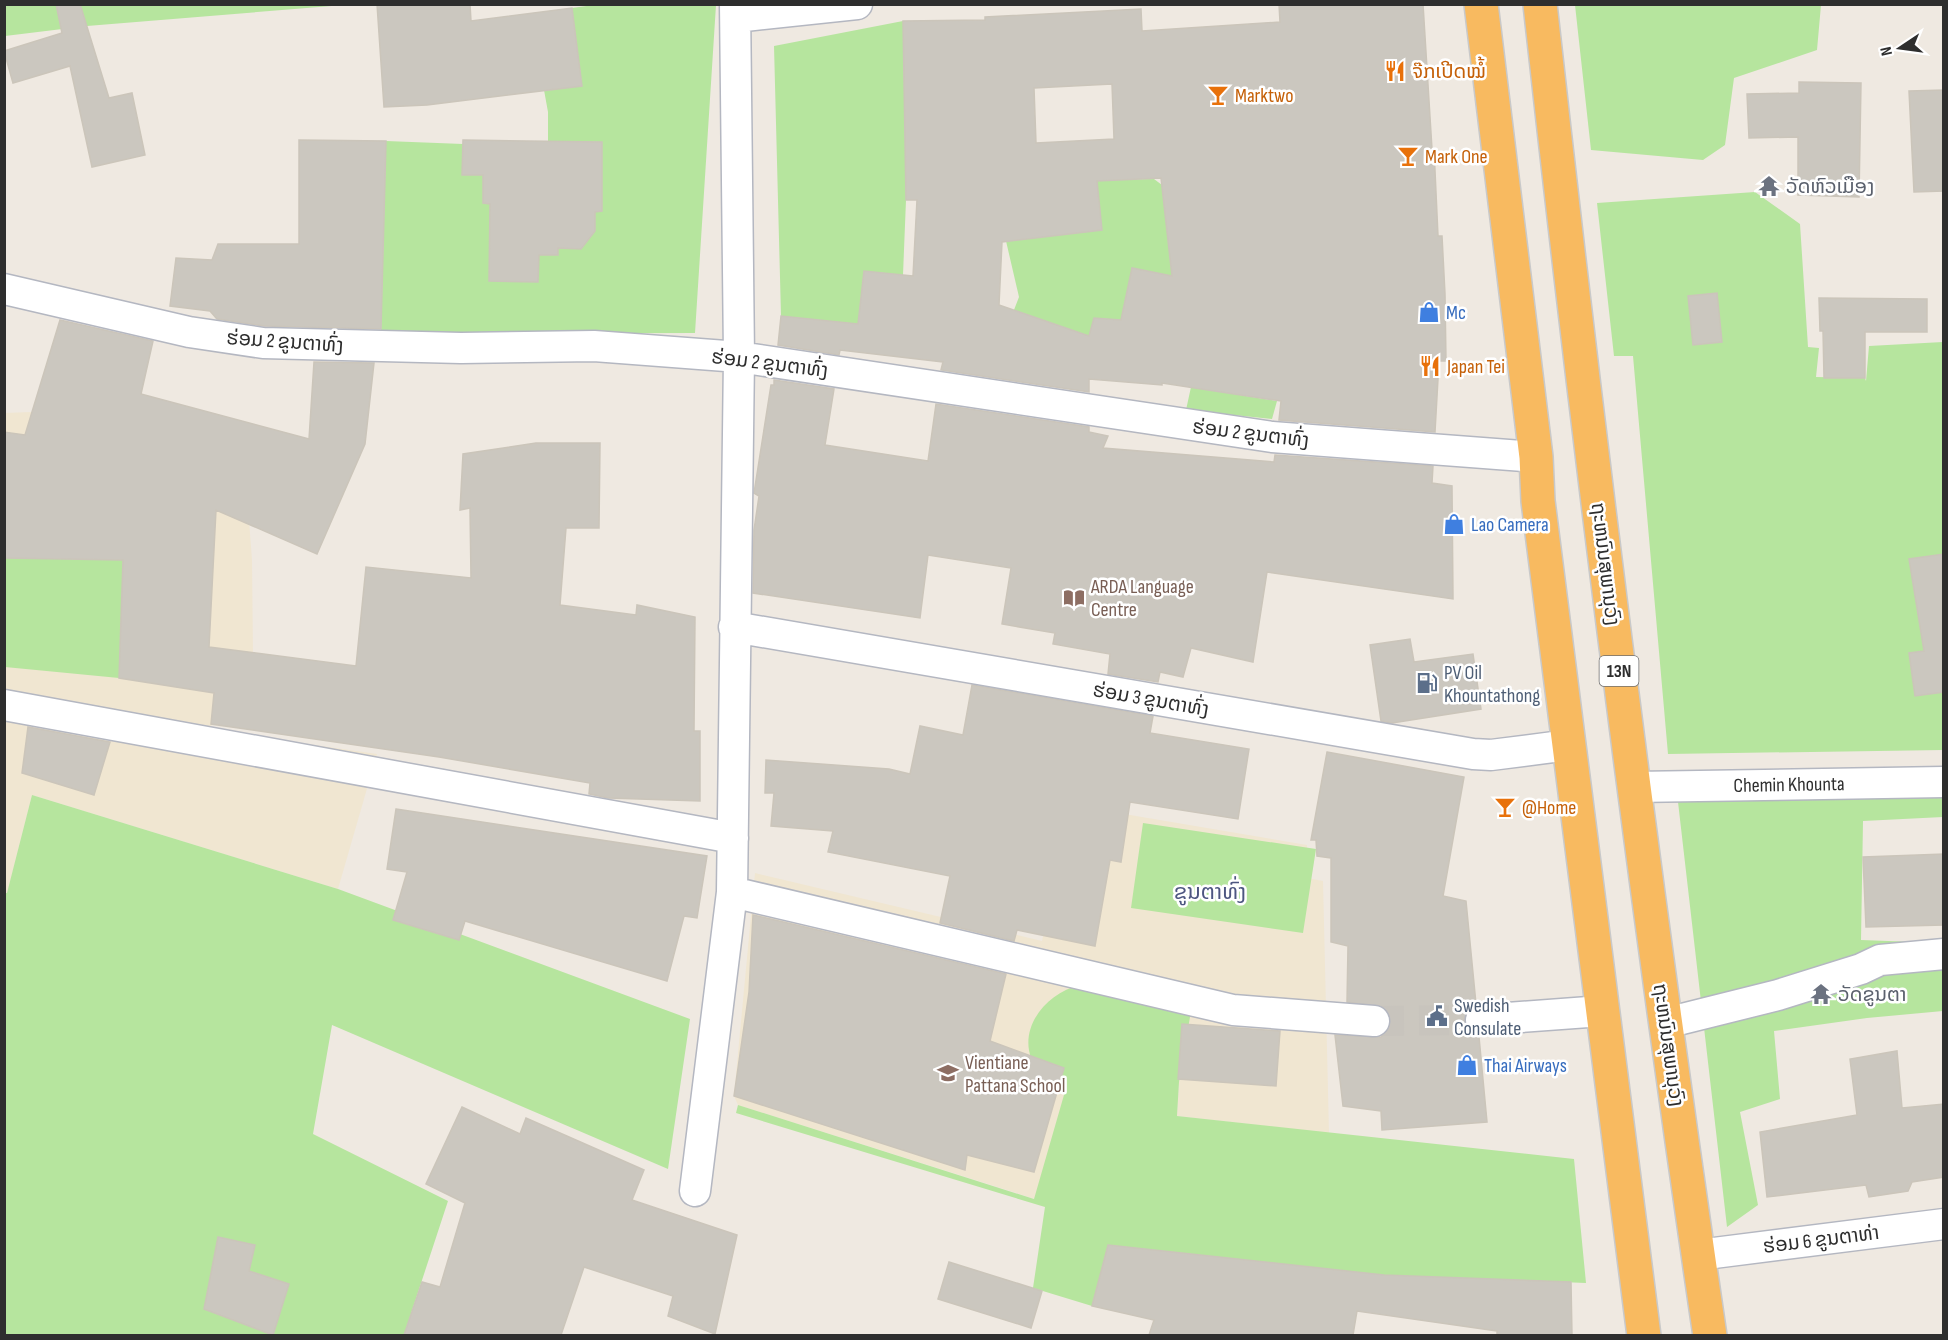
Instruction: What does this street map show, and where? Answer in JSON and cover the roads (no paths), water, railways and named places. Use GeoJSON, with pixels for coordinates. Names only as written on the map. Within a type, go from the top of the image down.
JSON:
{"type":"FeatureCollection","features":[{"type":"Feature","properties":{"kind":"highway"},"geometry":{"type":"LineString","coordinates":[[1481,4],[1536,458],[1538,501],[1644,1335]]}},
{"type":"Feature","properties":{"kind":"highway","name":"ຖະຫນົນສຸພານຸວົງ"},"geometry":{"type":"LineString","coordinates":[[1540,4],[1577,342],[1634,787],[1710,1335]]}},
{"type":"Feature","properties":{"kind":"street"},"geometry":{"type":"LineString","coordinates":[[695,1191],[732,892],[739,357],[736,10],[857,4]]}},
{"type":"Feature","properties":{"kind":"street","name":"ຮ່ອມ 2 ຂູນຕາທົ່ງ"},"geometry":{"type":"LineString","coordinates":[[4,289],[189,332],[263,343],[461,348],[594,346],[739,357],[1272,437],[1536,458]]}},
{"type":"Feature","properties":{"kind":"street","name":"ຮ່ອມ 3 ຂູນຕາທົ່ງ"},"geometry":{"type":"LineString","coordinates":[[734,627],[1473,754],[1491,755],[1569,745]]}},
{"type":"Feature","properties":{"kind":"street"},"geometry":{"type":"LineString","coordinates":[[4,705],[733,838]]}},
{"type":"Feature","properties":{"kind":"street","name":"Chemin Khounta"},"geometry":{"type":"LineString","coordinates":[[1634,787],[1944,782]]}},
{"type":"Feature","properties":{"kind":"street"},"geometry":{"type":"LineString","coordinates":[[732,892],[1233,1010],[1374,1021]]}},
{"type":"Feature","properties":{"kind":"street"},"geometry":{"type":"LineString","coordinates":[[1666,1023],[1778,995],[1860,969],[1880,960],[1944,954]]}},
{"type":"Feature","properties":{"kind":"street"},"geometry":{"type":"LineString","coordinates":[[1481,1020],[1602,1011]]}},
{"type":"Feature","properties":{"kind":"street","name":"ຮ່ອມ 6 ຂູນຕາທ່າ"},"geometry":{"type":"LineString","coordinates":[[1698,1255],[1944,1224]]}},
{"type":"Feature","properties":{"kind":"tunnel"},"geometry":{"type":"LineString","coordinates":[[1374,1021],[1481,1020]]}},
{"type":"Feature","properties":{"kind":"place","name":"ຈ໊ກເປີດໝ້ໍ"},"geometry":{"type":"Point","coordinates":[1395,71]}},
{"type":"Feature","properties":{"kind":"place","name":"Marktwo"},"geometry":{"type":"Point","coordinates":[1218,95]}},
{"type":"Feature","properties":{"kind":"place","name":"Mark One"},"geometry":{"type":"Point","coordinates":[1408,156]}},
{"type":"Feature","properties":{"kind":"place","name":"ວັດຫົວເມືອງ"},"geometry":{"type":"Point","coordinates":[1769,186]}},
{"type":"Feature","properties":{"kind":"place","name":"Mc"},"geometry":{"type":"Point","coordinates":[1429,312]}},
{"type":"Feature","properties":{"kind":"place","name":"Japan Tei"},"geometry":{"type":"Point","coordinates":[1430,366]}},
{"type":"Feature","properties":{"kind":"place","name":"Lao Camera"},"geometry":{"type":"Point","coordinates":[1454,524]}},
{"type":"Feature","properties":{"kind":"place","name":"ARDA Language Centre"},"geometry":{"type":"Point","coordinates":[1074,598]}},
{"type":"Feature","properties":{"kind":"place","name":"PV Oil Khountathong"},"geometry":{"type":"Point","coordinates":[1427,683]}},
{"type":"Feature","properties":{"kind":"place","name":"@Home"},"geometry":{"type":"Point","coordinates":[1505,807]}},
{"type":"Feature","properties":{"kind":"place","name":"ວັດຂູນຕາ"},"geometry":{"type":"Point","coordinates":[1821,994]}},
{"type":"Feature","properties":{"kind":"place","name":"Swedish Consulate"},"geometry":{"type":"Point","coordinates":[1437,1016]}},
{"type":"Feature","properties":{"kind":"place","name":"Thai Airways"},"geometry":{"type":"Point","coordinates":[1467,1065]}},
{"type":"Feature","properties":{"kind":"place","name":"Vientiane Pattana School"},"geometry":{"type":"Point","coordinates":[948,1073]}},
{"type":"Feature","properties":{"kind":"district","name":"ຂູນຕາທົ່ງ"},"geometry":{"type":"Point","coordinates":[1210,891]}}]}
